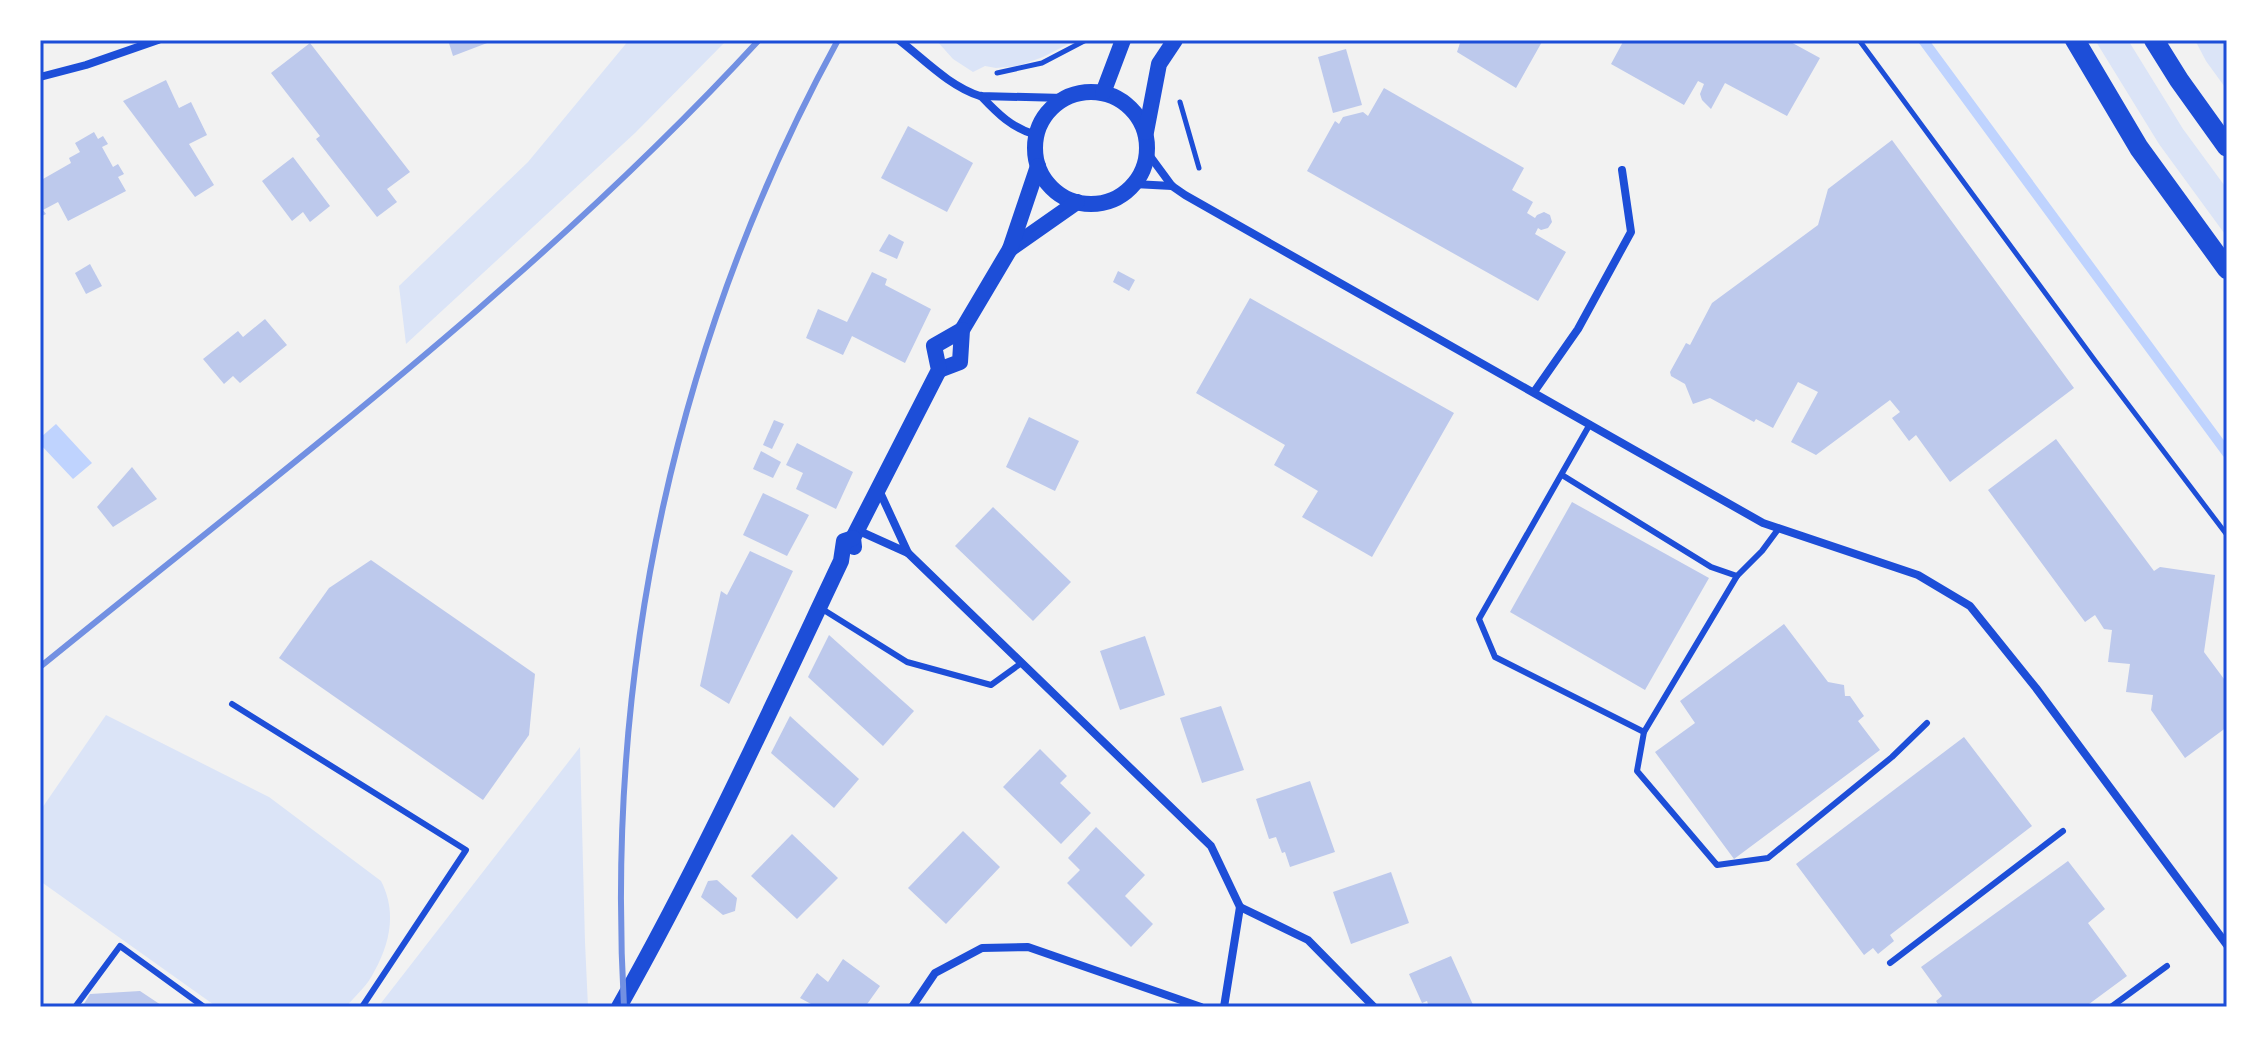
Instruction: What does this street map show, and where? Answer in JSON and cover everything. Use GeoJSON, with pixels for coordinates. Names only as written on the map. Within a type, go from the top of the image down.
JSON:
{"type":"FeatureCollection","features":[{"type":"Feature","properties":{"kind":"main road"},"geometry":{"type":"LineString","coordinates":[[1103,93],[1123,40]]}},
{"type":"Feature","properties":{"kind":"main road"},"geometry":{"type":"LineString","coordinates":[[1146,134],[1140,119],[1118,98],[1090,91],[1064,98],[1042,120],[1036,135],[1038,166],[1047,182],[1060,194],[1077,202],[1092,204],[1109,201],[1134,184],[1143,169],[1147,152],[1146,134],[1159,64],[1175,40]]}},
{"type":"Feature","properties":{"kind":"main road"},"geometry":{"type":"LineString","coordinates":[[2075,40],[2139,148],[2227,269]]}},
{"type":"Feature","properties":{"kind":"main road"},"geometry":{"type":"LineString","coordinates":[[2154,40],[2227,147]]}},
{"type":"Feature","properties":{"kind":"main road"},"geometry":{"type":"LineString","coordinates":[[939,370],[960,362],[962,330],[1010,249],[1038,166]]}},
{"type":"Feature","properties":{"kind":"main road"},"geometry":{"type":"LineString","coordinates":[[1010,249],[1077,202]]}},
{"type":"Feature","properties":{"kind":"main road"},"geometry":{"type":"LineString","coordinates":[[619,1007],[666,923],[841,561],[854,553],[855,534],[939,370],[934,346],[962,330]]}},
{"type":"Feature","properties":{"kind":"street"},"geometry":{"type":"LineString","coordinates":[[40,77],[158,40]]}},
{"type":"Feature","properties":{"kind":"street"},"geometry":{"type":"LineString","coordinates":[[899,40],[940,74],[980,96],[1064,98]]}},
{"type":"Feature","properties":{"kind":"street"},"geometry":{"type":"LineString","coordinates":[[980,96],[1021,131],[1036,135]]}},
{"type":"Feature","properties":{"kind":"street"},"geometry":{"type":"LineString","coordinates":[[1147,152],[1172,186],[1230,221],[1763,523],[1918,575],[1970,606],[2036,688],[2227,945]]}},
{"type":"Feature","properties":{"kind":"street"},"geometry":{"type":"LineString","coordinates":[[1534,392],[1578,329],[1631,232],[1622,170]]}},
{"type":"Feature","properties":{"kind":"street"},"geometry":{"type":"LineString","coordinates":[[1134,184],[1172,186]]}},
{"type":"Feature","properties":{"kind":"street"},"geometry":{"type":"LineString","coordinates":[[878,488],[908,553],[1211,846],[1240,907],[1224,1007]]}},
{"type":"Feature","properties":{"kind":"street"},"geometry":{"type":"LineString","coordinates":[[855,534],[908,553]]}},
{"type":"Feature","properties":{"kind":"street"},"geometry":{"type":"LineString","coordinates":[[1240,907],[1308,940],[1374,1007]]}},
{"type":"Feature","properties":{"kind":"street"},"geometry":{"type":"LineString","coordinates":[[912,1007],[935,973],[982,948],[1028,947],[1201,1007]]}},
{"type":"Feature","properties":{"kind":"lane"},"geometry":{"type":"LineString","coordinates":[[1590,424],[1479,619],[1495,657],[1644,732]]}},
{"type":"Feature","properties":{"kind":"lane"},"geometry":{"type":"LineString","coordinates":[[1562,475],[1711,567],[1737,576]]}},
{"type":"Feature","properties":{"kind":"lane"},"geometry":{"type":"LineString","coordinates":[[1779,528],[1737,576],[1644,732],[1637,771],[1717,865],[1768,858],[1892,757],[1927,723]]}},
{"type":"Feature","properties":{"kind":"lane"},"geometry":{"type":"LineString","coordinates":[[819,607],[907,662],[991,685],[1020,664]]}},
{"type":"Feature","properties":{"kind":"lane"},"geometry":{"type":"LineString","coordinates":[[232,704],[466,850],[362,1007]]}},
{"type":"Feature","properties":{"kind":"lane"},"geometry":{"type":"LineString","coordinates":[[1890,963],[2063,831]]}},
{"type":"Feature","properties":{"kind":"lane"},"geometry":{"type":"LineString","coordinates":[[75,1007],[120,946],[204,1007]]}},
{"type":"Feature","properties":{"kind":"lane"},"geometry":{"type":"LineString","coordinates":[[2111,1007],[2167,966]]}},
{"type":"Feature","properties":{"kind":"path"},"geometry":{"type":"LineString","coordinates":[[989,73],[1042,63],[1086,40]]}},
{"type":"Feature","properties":{"kind":"path"},"geometry":{"type":"LineString","coordinates":[[1859,40],[2227,535]]}},
{"type":"Feature","properties":{"kind":"path"},"geometry":{"type":"LineString","coordinates":[[1179,99],[1199,168]]}},
{"type":"Feature","properties":{"kind":"shaded area"},"geometry":{"type":"Polygon","coordinates":[[[629,40],[727,40],[635,133],[406,344],[399,286],[528,162],[629,40]]]}},
{"type":"Feature","properties":{"kind":"shaded area"},"geometry":{"type":"Polygon","coordinates":[[[936,40],[1076,40],[1018,66],[985,66],[973,72],[953,59],[936,40]]]}},
{"type":"Feature","properties":{"kind":"shaded area"},"geometry":{"type":"Polygon","coordinates":[[[2095,40],[2128,40],[2183,129],[2227,189],[2227,237],[2159,144],[2095,40]]]}},
{"type":"Feature","properties":{"kind":"shaded area"},"geometry":{"type":"Polygon","coordinates":[[[2195,40],[2227,40],[2227,90],[2206,61],[2195,40]]]}},
{"type":"Feature","properties":{"kind":"shaded area"},"geometry":{"type":"Polygon","coordinates":[[[106,715],[269,797],[381,881],[389,904],[387,939],[371,977],[346,1007],[217,1007],[40,881],[40,811],[106,715]]]}},
{"type":"Feature","properties":{"kind":"shaded area"},"geometry":{"type":"Polygon","coordinates":[[[580,747],[588,1007],[378,1007],[580,747]]]}},
{"type":"Feature","properties":{"kind":"water"},"geometry":{"type":"Polygon","coordinates":[[[56,424],[92,463],[73,479],[40,444],[40,438],[56,424]]]}},
{"type":"Feature","properties":{"kind":"building"},"geometry":{"type":"Polygon","coordinates":[[[448,40],[495,40],[453,56],[448,40]]]}},
{"type":"Feature","properties":{"kind":"building"},"geometry":{"type":"Polygon","coordinates":[[[1455,40],[1543,40],[1516,88],[1457,52],[1460,43],[1455,40]]]}},
{"type":"Feature","properties":{"kind":"building"},"geometry":{"type":"Polygon","coordinates":[[[1624,40],[1787,40],[1820,58],[1787,116],[1725,83],[1711,109],[1702,100],[1700,94],[1704,84],[1698,81],[1684,105],[1611,64],[1624,40]]]}},
{"type":"Feature","properties":{"kind":"building"},"geometry":{"type":"Polygon","coordinates":[[[310,43],[410,172],[387,189],[397,202],[377,217],[316,139],[320,136],[271,73],[310,43]]]}},
{"type":"Feature","properties":{"kind":"building"},"geometry":{"type":"Polygon","coordinates":[[[1346,49],[1362,105],[1333,113],[1318,57],[1346,49]]]}},
{"type":"Feature","properties":{"kind":"building"},"geometry":{"type":"Polygon","coordinates":[[[166,80],[179,108],[191,102],[207,135],[189,144],[214,185],[195,197],[123,101],[166,80]]]}},
{"type":"Feature","properties":{"kind":"building"},"geometry":{"type":"Polygon","coordinates":[[[1384,88],[1524,168],[1512,190],[1533,202],[1527,213],[1535,218],[1544,212],[1550,215],[1552,222],[1548,228],[1538,228],[1535,234],[1566,252],[1538,301],[1307,171],[1335,121],[1339,124],[1343,117],[1363,112],[1368,116],[1384,88]]]}},
{"type":"Feature","properties":{"kind":"building"},"geometry":{"type":"Polygon","coordinates":[[[908,126],[973,163],[947,212],[881,178],[908,126]]]}},
{"type":"Feature","properties":{"kind":"building"},"geometry":{"type":"Polygon","coordinates":[[[94,132],[98,139],[103,136],[108,144],[102,147],[113,167],[118,164],[124,174],[118,177],[126,191],[68,221],[58,202],[43,210],[46,214],[40,217],[40,173],[43,179],[71,163],[69,158],[80,152],[75,143],[94,132]]]}},
{"type":"Feature","properties":{"kind":"building"},"geometry":{"type":"Polygon","coordinates":[[[1892,140],[2074,388],[1950,482],[1916,435],[1909,441],[1892,418],[1900,412],[1890,400],[1816,455],[1791,442],[1818,392],[1798,382],[1773,428],[1756,419],[1754,422],[1710,398],[1693,404],[1685,384],[1671,376],[1670,372],[1686,343],[1690,345],[1712,303],[1818,225],[1828,189],[1892,140]]]}},
{"type":"Feature","properties":{"kind":"building"},"geometry":{"type":"Polygon","coordinates":[[[293,157],[330,206],[310,222],[303,212],[292,221],[262,181],[293,157]]]}},
{"type":"Feature","properties":{"kind":"building"},"geometry":{"type":"Polygon","coordinates":[[[889,234],[904,242],[897,259],[879,251],[889,234]]]}},
{"type":"Feature","properties":{"kind":"building"},"geometry":{"type":"Polygon","coordinates":[[[90,264],[102,286],[86,294],[75,273],[90,264]]]}},
{"type":"Feature","properties":{"kind":"building"},"geometry":{"type":"Polygon","coordinates":[[[1118,271],[1135,280],[1129,291],[1113,282],[1118,271]]]}},
{"type":"Feature","properties":{"kind":"building"},"geometry":{"type":"Polygon","coordinates":[[[872,272],[887,279],[885,285],[931,309],[905,363],[852,336],[843,355],[806,338],[818,309],[847,322],[872,272]]]}},
{"type":"Feature","properties":{"kind":"building"},"geometry":{"type":"Polygon","coordinates":[[[1250,298],[1454,413],[1372,557],[1302,517],[1318,491],[1274,465],[1285,445],[1196,393],[1250,298]]]}},
{"type":"Feature","properties":{"kind":"building"},"geometry":{"type":"Polygon","coordinates":[[[265,319],[287,345],[240,383],[233,376],[224,384],[203,359],[238,331],[243,337],[265,319]]]}},
{"type":"Feature","properties":{"kind":"building"},"geometry":{"type":"Polygon","coordinates":[[[1029,417],[1079,441],[1055,491],[1006,467],[1029,417]]]}},
{"type":"Feature","properties":{"kind":"building"},"geometry":{"type":"Polygon","coordinates":[[[774,420],[784,424],[772,449],[763,445],[774,420]]]}},
{"type":"Feature","properties":{"kind":"building"},"geometry":{"type":"Polygon","coordinates":[[[2056,439],[2154,571],[2160,567],[2215,575],[2204,652],[2227,683],[2227,727],[2185,758],[2151,710],[2153,695],[2126,692],[2130,664],[2108,662],[2112,630],[2104,629],[2095,615],[2085,622],[1988,490],[2056,439]]]}},
{"type":"Feature","properties":{"kind":"building"},"geometry":{"type":"Polygon","coordinates":[[[797,443],[853,472],[836,509],[796,489],[803,473],[786,465],[797,443]]]}},
{"type":"Feature","properties":{"kind":"building"},"geometry":{"type":"Polygon","coordinates":[[[761,451],[781,462],[773,478],[753,469],[761,451]]]}},
{"type":"Feature","properties":{"kind":"building"},"geometry":{"type":"Polygon","coordinates":[[[132,467],[157,499],[113,527],[97,507],[132,467]]]}},
{"type":"Feature","properties":{"kind":"building"},"geometry":{"type":"Polygon","coordinates":[[[763,493],[809,515],[787,556],[743,535],[763,493]]]}},
{"type":"Feature","properties":{"kind":"building"},"geometry":{"type":"Polygon","coordinates":[[[1572,502],[1709,578],[1645,690],[1510,612],[1572,502]]]}},
{"type":"Feature","properties":{"kind":"building"},"geometry":{"type":"Polygon","coordinates":[[[993,507],[1071,582],[1033,621],[955,546],[993,507]]]}},
{"type":"Feature","properties":{"kind":"building"},"geometry":{"type":"Polygon","coordinates":[[[750,551],[793,571],[729,704],[700,686],[721,591],[727,595],[750,551]]]}},
{"type":"Feature","properties":{"kind":"building"},"geometry":{"type":"Polygon","coordinates":[[[371,560],[535,674],[529,735],[483,800],[279,658],[329,588],[371,560]]]}},
{"type":"Feature","properties":{"kind":"building"},"geometry":{"type":"Polygon","coordinates":[[[1784,624],[1828,682],[1844,685],[1845,696],[1850,696],[1864,716],[1858,721],[1880,750],[1734,859],[1655,752],[1695,723],[1680,701],[1784,624]]]}},
{"type":"Feature","properties":{"kind":"building"},"geometry":{"type":"Polygon","coordinates":[[[829,635],[914,711],[883,746],[808,677],[829,635]]]}},
{"type":"Feature","properties":{"kind":"building"},"geometry":{"type":"Polygon","coordinates":[[[1145,636],[1165,695],[1120,710],[1100,651],[1145,636]]]}},
{"type":"Feature","properties":{"kind":"building"},"geometry":{"type":"Polygon","coordinates":[[[1221,706],[1244,770],[1202,783],[1180,718],[1221,706]]]}},
{"type":"Feature","properties":{"kind":"building"},"geometry":{"type":"Polygon","coordinates":[[[790,716],[859,779],[834,808],[771,753],[790,716]]]}},
{"type":"Feature","properties":{"kind":"building"},"geometry":{"type":"Polygon","coordinates":[[[1964,737],[2032,826],[1890,935],[1894,941],[1878,954],[1873,948],[1864,955],[1796,864],[1964,737]]]}},
{"type":"Feature","properties":{"kind":"building"},"geometry":{"type":"Polygon","coordinates":[[[1040,749],[1067,776],[1060,783],[1091,813],[1061,844],[1003,787],[1040,749]]]}},
{"type":"Feature","properties":{"kind":"building"},"geometry":{"type":"Polygon","coordinates":[[[1310,781],[1335,852],[1290,867],[1276,837],[1269,839],[1256,799],[1310,781]]]}},
{"type":"Feature","properties":{"kind":"building"},"geometry":{"type":"Polygon","coordinates":[[[1096,827],[1145,875],[1125,896],[1153,924],[1131,947],[1067,883],[1080,870],[1068,858],[1096,827]]]}},
{"type":"Feature","properties":{"kind":"building"},"geometry":{"type":"Polygon","coordinates":[[[963,831],[1000,867],[946,924],[908,888],[963,831]]]}},
{"type":"Feature","properties":{"kind":"building"},"geometry":{"type":"Polygon","coordinates":[[[792,834],[838,878],[797,919],[751,876],[792,834]]]}},
{"type":"Feature","properties":{"kind":"building"},"geometry":{"type":"Polygon","coordinates":[[[2068,861],[2105,909],[2088,923],[2127,976],[2085,1007],[1940,1007],[1936,1001],[1942,996],[1921,967],[2068,861]]]}},
{"type":"Feature","properties":{"kind":"building"},"geometry":{"type":"Polygon","coordinates":[[[1391,872],[1409,923],[1351,944],[1333,892],[1391,872]]]}},
{"type":"Feature","properties":{"kind":"building"},"geometry":{"type":"Polygon","coordinates":[[[717,880],[737,898],[735,911],[723,915],[701,897],[708,881],[717,880]]]}},
{"type":"Feature","properties":{"kind":"building"},"geometry":{"type":"Polygon","coordinates":[[[1451,956],[1474,1007],[1429,1007],[1427,1001],[1422,1003],[1409,974],[1451,956]]]}},
{"type":"Feature","properties":{"kind":"building"},"geometry":{"type":"Polygon","coordinates":[[[843,959],[880,986],[865,1007],[809,1007],[811,1004],[800,998],[817,973],[828,982],[843,959]]]}},
{"type":"Feature","properties":{"kind":"building"},"geometry":{"type":"Polygon","coordinates":[[[140,991],[164,1007],[82,1007],[90,994],[140,991]]]}},
{"type":"Feature","properties":{"kind":"waterway"},"geometry":{"type":"LineString","coordinates":[[1923,40],[2227,453]]}},
{"type":"Feature","properties":{"kind":"railway"},"geometry":{"type":"LineString","coordinates":[[40,667],[319,442],[502,289],[676,126],[759,40]]}},
{"type":"Feature","properties":{"kind":"railway"},"geometry":{"type":"LineString","coordinates":[[624,1007],[621,880],[626,755],[640,631],[663,508],[694,388],[733,269],[781,153],[838,40]]}}]}
